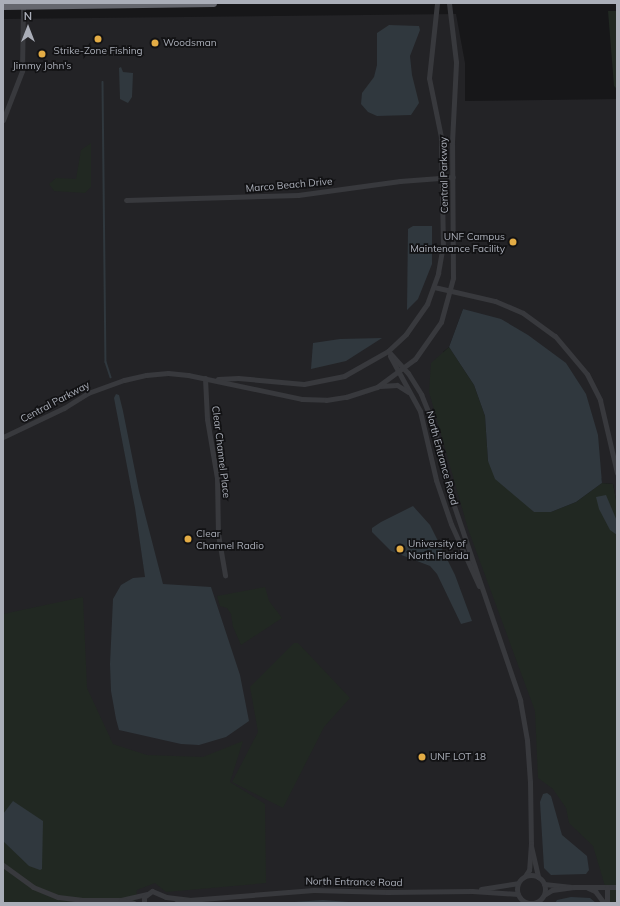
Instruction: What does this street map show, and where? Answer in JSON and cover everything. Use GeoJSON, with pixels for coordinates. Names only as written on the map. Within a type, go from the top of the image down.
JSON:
{"type":"FeatureCollection","features":[{"type":"Feature","properties":{"kind":"highway"},"geometry":{"type":"LineString","coordinates":[[3,6],[23,4],[213,3]]}},
{"type":"Feature","properties":{"kind":"street","name":"Central Parkway"},"geometry":{"type":"LineString","coordinates":[[208,379],[238,378],[291,384],[318,383],[359,370],[388,351],[418,319],[434,287],[443,246],[441,136],[429,78],[437,3]]}},
{"type":"Feature","properties":{"kind":"street","name":"Central Parkway"},"geometry":{"type":"LineString","coordinates":[[3,437],[64,408],[88,393],[124,380],[168,373],[208,379],[302,399],[346,398],[377,387],[405,369],[432,338],[441,322],[451,291],[454,265],[452,142],[456,62],[449,3]]}},
{"type":"Feature","properties":{"kind":"street"},"geometry":{"type":"LineString","coordinates":[[3,120],[22,71],[23,4]]}},
{"type":"Feature","properties":{"kind":"street","name":"Marco Beach Drive"},"geometry":{"type":"LineString","coordinates":[[126,200],[298,195],[453,177]]}},
{"type":"Feature","properties":{"kind":"street"},"geometry":{"type":"LineString","coordinates":[[434,287],[495,301],[523,313],[555,336],[571,352],[600,400],[617,473]]}},
{"type":"Feature","properties":{"kind":"street","name":"North Entrance Road"},"geometry":{"type":"LineString","coordinates":[[388,351],[405,369],[421,394],[434,423],[449,492],[516,686],[525,727],[530,782],[530,843]]}},
{"type":"Feature","properties":{"kind":"street","name":"North Entrance Road"},"geometry":{"type":"LineString","coordinates":[[388,351],[411,394],[424,424],[444,503],[469,567],[486,599]]}},
{"type":"Feature","properties":{"kind":"street","name":"Clear Channel Place"},"geometry":{"type":"LineString","coordinates":[[208,379],[207,419],[217,478],[218,534],[225,575]]}},
{"type":"Feature","properties":{"kind":"street"},"geometry":{"type":"LineString","coordinates":[[377,387],[397,385],[411,394]]}},
{"type":"Feature","properties":{"kind":"street"},"geometry":{"type":"LineString","coordinates":[[444,503],[449,492]]}},
{"type":"Feature","properties":{"kind":"street"},"geometry":{"type":"LineString","coordinates":[[472,891],[518,883],[529,870],[530,843]]}},
{"type":"Feature","properties":{"kind":"street"},"geometry":{"type":"LineString","coordinates":[[530,843],[538,877],[544,884],[574,887],[617,886]]}},
{"type":"Feature","properties":{"kind":"street"},"geometry":{"type":"LineString","coordinates":[[3,865],[33,887],[58,897],[81,900],[121,900],[134,903]]}},
{"type":"Feature","properties":{"kind":"street"},"geometry":{"type":"LineString","coordinates":[[525,876],[538,877]]}},
{"type":"Feature","properties":{"kind":"street"},"geometry":{"type":"LineString","coordinates":[[518,883],[518,894]]}},
{"type":"Feature","properties":{"kind":"street"},"geometry":{"type":"LineString","coordinates":[[543,895],[544,884]]}},
{"type":"Feature","properties":{"kind":"street"},"geometry":{"type":"LineString","coordinates":[[472,891],[518,894],[524,900],[531,902],[552,890],[574,887]]}},
{"type":"Feature","properties":{"kind":"street"},"geometry":{"type":"LineString","coordinates":[[585,887],[595,891],[604,903]]}},
{"type":"Feature","properties":{"kind":"street"},"geometry":{"type":"LineString","coordinates":[[607,903],[608,887]]}},
{"type":"Feature","properties":{"kind":"street","name":"North Entrance Road"},"geometry":{"type":"LineString","coordinates":[[189,900],[314,890],[387,892],[472,891]]}},
{"type":"Feature","properties":{"kind":"street"},"geometry":{"type":"LineString","coordinates":[[121,900],[146,894],[152,891],[161,896],[189,900]]}},
{"type":"Feature","properties":{"kind":"street"},"geometry":{"type":"LineString","coordinates":[[144,903],[146,894]]}},
{"type":"Feature","properties":{"kind":"street"},"geometry":{"type":"LineString","coordinates":[[161,896],[162,903]]}},
{"type":"Feature","properties":{"kind":"street"},"geometry":{"type":"LineString","coordinates":[[176,903],[189,900]]}},
{"type":"Feature","properties":{"kind":"shaded area"},"geometry":{"type":"Polygon","coordinates":[[[608,11],[617,11],[617,89],[614,86],[608,11]]]}},
{"type":"Feature","properties":{"kind":"shaded area"},"geometry":{"type":"Polygon","coordinates":[[[456,14],[465,63],[465,101],[617,99],[617,505],[613,484],[602,483],[602,479],[463,309],[449,347],[443,352],[617,903],[3,903],[3,19],[456,14]]]}},
{"type":"Feature","properties":{"kind":"shaded area"},"geometry":{"type":"Polygon","coordinates":[[[389,25],[419,26],[420,30],[410,56],[412,75],[419,103],[411,115],[377,116],[368,112],[361,104],[362,93],[374,77],[377,65],[377,33],[389,25]]]}},
{"type":"Feature","properties":{"kind":"shaded area"},"geometry":{"type":"Polygon","coordinates":[[[121,67],[123,72],[133,73],[132,97],[128,103],[120,99],[119,68],[121,67]]]}},
{"type":"Feature","properties":{"kind":"shaded area"},"geometry":{"type":"Polygon","coordinates":[[[91,143],[91,187],[85,193],[54,191],[49,184],[56,178],[76,179],[81,150],[91,143]]]}},
{"type":"Feature","properties":{"kind":"shaded area"},"geometry":{"type":"Polygon","coordinates":[[[413,226],[432,226],[432,264],[418,299],[407,310],[408,229],[413,226]]]}},
{"type":"Feature","properties":{"kind":"shaded area"},"geometry":{"type":"Polygon","coordinates":[[[463,309],[501,319],[528,335],[566,363],[586,394],[598,435],[602,483],[576,502],[551,512],[534,512],[495,479],[488,461],[485,416],[474,385],[449,347],[463,309]]]}},
{"type":"Feature","properties":{"kind":"shaded area"},"geometry":{"type":"Polygon","coordinates":[[[382,338],[346,361],[311,369],[313,343],[340,339],[382,338]]]}},
{"type":"Feature","properties":{"kind":"shaded area"},"geometry":{"type":"Polygon","coordinates":[[[449,347],[474,385],[485,416],[488,461],[534,512],[551,512],[576,502],[602,483],[613,484],[617,505],[617,903],[610,903],[593,846],[569,823],[566,808],[553,789],[538,778],[535,711],[468,529],[429,392],[431,363],[449,347]]]}},
{"type":"Feature","properties":{"kind":"shaded area"},"geometry":{"type":"Polygon","coordinates":[[[116,394],[119,395],[123,411],[139,491],[163,584],[211,587],[240,675],[249,721],[226,737],[199,745],[181,744],[119,730],[116,719],[111,691],[110,664],[113,599],[121,585],[133,578],[145,577],[135,508],[114,398],[116,394]]]}},
{"type":"Feature","properties":{"kind":"shaded area"},"geometry":{"type":"Polygon","coordinates":[[[606,495],[617,521],[617,535],[610,530],[599,509],[596,497],[606,495]]]}},
{"type":"Feature","properties":{"kind":"shaded area"},"geometry":{"type":"Polygon","coordinates":[[[413,506],[430,525],[455,575],[472,621],[461,624],[437,574],[430,566],[391,551],[372,532],[372,528],[381,522],[413,506]]]}},
{"type":"Feature","properties":{"kind":"shaded area"},"geometry":{"type":"Polygon","coordinates":[[[265,587],[269,601],[282,618],[241,645],[233,627],[231,614],[227,608],[220,606],[217,596],[265,587]]]}},
{"type":"Feature","properties":{"kind":"shaded area"},"geometry":{"type":"Polygon","coordinates":[[[83,597],[87,688],[113,744],[147,755],[203,757],[243,741],[230,782],[265,804],[266,883],[166,892],[155,883],[137,890],[135,903],[3,903],[3,614],[83,597]]]}},
{"type":"Feature","properties":{"kind":"shaded area"},"geometry":{"type":"Polygon","coordinates":[[[294,643],[298,643],[350,698],[324,727],[283,808],[232,782],[258,732],[250,687],[294,643]]]}},
{"type":"Feature","properties":{"kind":"shaded area"},"geometry":{"type":"Polygon","coordinates":[[[547,793],[551,796],[562,835],[587,856],[589,870],[586,874],[551,875],[544,868],[540,802],[543,794],[547,793]]]}},
{"type":"Feature","properties":{"kind":"shaded area"},"geometry":{"type":"Polygon","coordinates":[[[13,801],[43,821],[42,869],[40,870],[29,866],[3,841],[3,814],[13,801]]]}},
{"type":"Feature","properties":{"kind":"shaded area"},"geometry":{"type":"Polygon","coordinates":[[[571,897],[590,898],[596,903],[555,903],[557,900],[571,897]]]}},
{"type":"Feature","properties":{"kind":"shaded area"},"geometry":{"type":"Polygon","coordinates":[[[323,900],[349,902],[294,903],[294,902],[323,900]]]}},
{"type":"Feature","properties":{"kind":"waterway"},"geometry":{"type":"LineString","coordinates":[[103,82],[106,362],[111,377]]}},
{"type":"Feature","properties":{"kind":"place","name":"Strike-Zone Fishing"},"geometry":{"type":"Point","coordinates":[98,39]}},
{"type":"Feature","properties":{"kind":"place","name":"Woodsman"},"geometry":{"type":"Point","coordinates":[155,43]}},
{"type":"Feature","properties":{"kind":"place","name":"Jimmy John's"},"geometry":{"type":"Point","coordinates":[42,54]}},
{"type":"Feature","properties":{"kind":"place","name":"UNF Campus Maintenance Facility"},"geometry":{"type":"Point","coordinates":[513,242]}},
{"type":"Feature","properties":{"kind":"place","name":"Clear Channel Radio"},"geometry":{"type":"Point","coordinates":[188,539]}},
{"type":"Feature","properties":{"kind":"place","name":"University of North Florida"},"geometry":{"type":"Point","coordinates":[400,549]}},
{"type":"Feature","properties":{"kind":"place","name":"UNF LOT 18"},"geometry":{"type":"Point","coordinates":[422,757]}}]}
